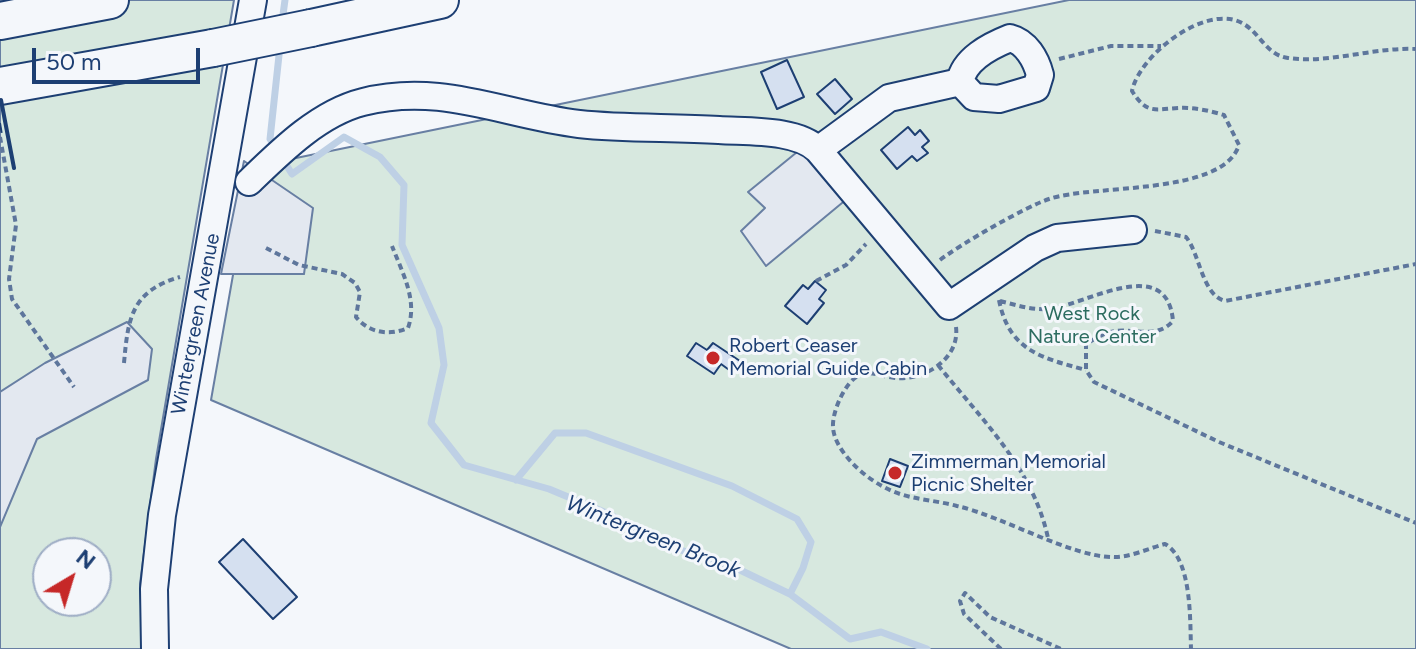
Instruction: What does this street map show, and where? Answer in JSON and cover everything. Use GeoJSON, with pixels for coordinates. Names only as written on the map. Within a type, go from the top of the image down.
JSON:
{"type":"FeatureCollection","features":[{"type":"Feature","properties":{"kind":"highway"},"geometry":{"type":"LineString","coordinates":[[0,21],[110,0]]}},
{"type":"Feature","properties":{"kind":"highway"},"geometry":{"type":"LineString","coordinates":[[0,86],[213,48],[440,0]]}},
{"type":"Feature","properties":{"kind":"street","name":"Wintergreen Avenue"},"geometry":{"type":"LineString","coordinates":[[155,649],[154,589],[162,515],[253,0]]}},
{"type":"Feature","properties":{"kind":"street"},"geometry":{"type":"LineString","coordinates":[[1010,38],[1019,40],[1038,64],[1039,81],[1036,88],[1013,97],[974,97],[960,82],[961,74],[977,57],[1010,38]]}},
{"type":"Feature","properties":{"kind":"street"},"geometry":{"type":"LineString","coordinates":[[818,150],[889,98],[960,82]]}},
{"type":"Feature","properties":{"kind":"street"},"geometry":{"type":"LineString","coordinates":[[258,174],[320,122],[347,107],[376,99],[439,96],[467,98],[580,124],[729,131],[801,139],[818,150],[949,306],[991,291],[1057,238],[1133,230]]}},
{"type":"Feature","properties":{"kind":"path"},"geometry":{"type":"LineString","coordinates":[[921,275],[950,252],[1048,199],[1205,174],[1237,152],[1238,140],[1227,118],[1220,113],[1181,107],[1157,113],[1139,101],[1132,91],[1140,69],[1163,46],[1193,27],[1228,19],[1253,31],[1276,55],[1288,58],[1315,59],[1390,47],[1416,49]]}},
{"type":"Feature","properties":{"kind":"path"},"geometry":{"type":"LineString","coordinates":[[1038,64],[1111,46],[1163,46]]}},
{"type":"Feature","properties":{"kind":"path"},"geometry":{"type":"LineString","coordinates":[[0,137],[15,213],[9,279],[12,299],[74,387]]}},
{"type":"Feature","properties":{"kind":"path"},"geometry":{"type":"LineString","coordinates":[[816,281],[852,261],[879,225]]}},
{"type":"Feature","properties":{"kind":"path"},"geometry":{"type":"LineString","coordinates":[[1133,230],[1167,231],[1186,237],[1197,253],[1211,290],[1217,299],[1225,301],[1416,264]]}},
{"type":"Feature","properties":{"kind":"path"},"geometry":{"type":"LineString","coordinates":[[266,248],[299,265],[342,274],[355,283],[360,292],[356,317],[363,326],[380,333],[408,328],[412,317],[409,291],[392,246]]}},
{"type":"Feature","properties":{"kind":"path"},"geometry":{"type":"LineString","coordinates":[[124,363],[128,319],[143,298],[176,278],[206,273]]}},
{"type":"Feature","properties":{"kind":"path"},"geometry":{"type":"LineString","coordinates":[[991,291],[1027,308],[1048,309],[1070,305],[1118,287],[1138,286],[1155,290],[1165,298],[1173,321],[1167,328],[1151,333],[1111,331],[1086,344],[1086,370],[1094,382],[1117,395],[1416,523]]}},
{"type":"Feature","properties":{"kind":"path"},"geometry":{"type":"LineString","coordinates":[[991,291],[1006,327],[1025,347],[1038,357],[1086,370]]}},
{"type":"Feature","properties":{"kind":"path"},"geometry":{"type":"LineString","coordinates":[[949,306],[957,335],[951,351],[938,365],[926,373],[904,378],[872,373],[855,378],[835,410],[832,429],[846,454],[867,476],[897,494],[962,507],[1114,558],[1165,544],[1175,549],[1185,573],[1191,649]]}},
{"type":"Feature","properties":{"kind":"path"},"geometry":{"type":"LineString","coordinates":[[938,365],[1023,472],[1037,498],[1048,538]]}},
{"type":"Feature","properties":{"kind":"path"},"geometry":{"type":"LineString","coordinates":[[1001,649],[964,614],[960,601],[965,593],[990,617],[1061,649]]}},
{"type":"Feature","properties":{"kind":"green space"},"geometry":{"type":"Polygon","coordinates":[[[0,0],[234,0],[156,459],[140,584],[143,649],[0,649],[0,0]]]}},
{"type":"Feature","properties":{"kind":"green space","name":"West Rock Nature Center"},"geometry":{"type":"Polygon","coordinates":[[[1069,0],[1416,0],[1416,649],[791,649],[211,400],[252,167],[1069,0]]]}},
{"type":"Feature","properties":{"kind":"shaded area"},"geometry":{"type":"Polygon","coordinates":[[[802,148],[848,198],[766,266],[741,231],[765,208],[748,192],[802,148]]]}},
{"type":"Feature","properties":{"kind":"shaded area"},"geometry":{"type":"Polygon","coordinates":[[[244,161],[313,208],[304,274],[221,274],[244,161]]]}},
{"type":"Feature","properties":{"kind":"shaded area"},"geometry":{"type":"Polygon","coordinates":[[[127,322],[152,349],[148,380],[37,439],[0,527],[0,392],[45,363],[127,322]]]}},
{"type":"Feature","properties":{"kind":"building"},"geometry":{"type":"Polygon","coordinates":[[[787,60],[804,97],[777,109],[761,72],[787,60]]]}},
{"type":"Feature","properties":{"kind":"building"},"geometry":{"type":"Polygon","coordinates":[[[835,79],[852,99],[835,114],[817,94],[835,79]]]}},
{"type":"Feature","properties":{"kind":"building"},"geometry":{"type":"Polygon","coordinates":[[[908,127],[915,135],[920,130],[929,141],[922,147],[928,153],[917,161],[912,156],[897,169],[881,150],[908,127]]]}},
{"type":"Feature","properties":{"kind":"building"},"geometry":{"type":"Polygon","coordinates":[[[815,281],[826,290],[819,299],[824,303],[807,324],[785,306],[803,285],[808,289],[815,281]]]}},
{"type":"Feature","properties":{"kind":"building","name":"Robert Ceaser Memorial Guide Cabin"},"geometry":{"type":"Polygon","coordinates":[[[696,343],[707,350],[713,343],[740,361],[732,372],[721,364],[714,374],[687,356],[696,343]]]}},
{"type":"Feature","properties":{"kind":"building","name":"Zimmerman Memorial Picnic Shelter"},"geometry":{"type":"Polygon","coordinates":[[[890,459],[908,466],[900,487],[882,481],[890,459]]]}},
{"type":"Feature","properties":{"kind":"building"},"geometry":{"type":"Polygon","coordinates":[[[243,539],[297,597],[273,619],[219,562],[243,539]]]}},
{"type":"Feature","properties":{"kind":"waterway","name":"Wintergreen Brook"},"geometry":{"type":"LineString","coordinates":[[282,22],[285,0]]}},
{"type":"Feature","properties":{"kind":"waterway","name":"Wintergreen Brook"},"geometry":{"type":"LineString","coordinates":[[275,147],[270,139],[280,46]]}},
{"type":"Feature","properties":{"kind":"waterway","name":"Wintergreen Brook"},"geometry":{"type":"LineString","coordinates":[[282,158],[292,174],[344,137],[380,157],[404,185],[402,245],[439,328],[444,365],[431,423],[464,465],[549,489],[609,514],[666,545],[740,570],[790,594],[850,639],[881,632],[927,649]]}},
{"type":"Feature","properties":{"kind":"waterway","name":"Wintergreen Brook"},"geometry":{"type":"LineString","coordinates":[[516,480],[555,433],[586,433],[732,486],[797,519],[811,542],[790,594]]}},
{"type":"Feature","properties":{"kind":"fence"},"geometry":{"type":"LineString","coordinates":[[0,123],[2,135]]}},
{"type":"Feature","properties":{"kind":"wall"},"geometry":{"type":"LineString","coordinates":[[1,100],[14,168]]}},
{"type":"Feature","properties":{"kind":"place","name":"Robert Ceaser Memorial Guide Cabin"},"geometry":{"type":"Point","coordinates":[713,358]}},
{"type":"Feature","properties":{"kind":"place","name":"Zimmerman Memorial Picnic Shelter"},"geometry":{"type":"Point","coordinates":[895,473]}}]}
